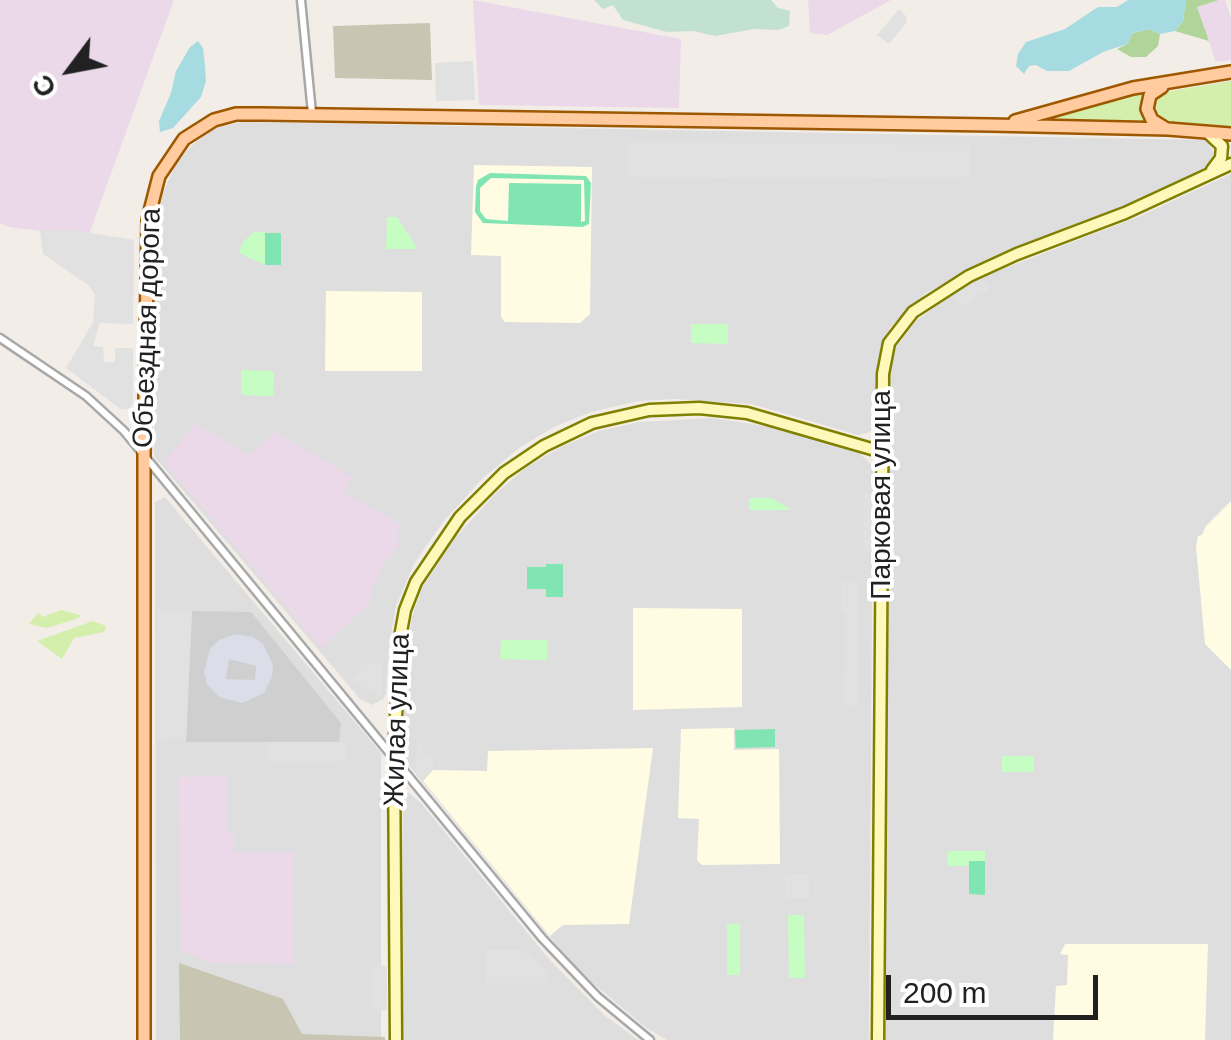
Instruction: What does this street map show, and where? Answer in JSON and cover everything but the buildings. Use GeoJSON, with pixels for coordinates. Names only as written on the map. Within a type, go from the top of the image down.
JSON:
{"type":"FeatureCollection","features":[{"type":"Feature","properties":{"kind":"main road"},"geometry":{"type":"LineString","coordinates":[[991,125],[1045,115],[1134,88],[1231,72]]}},
{"type":"Feature","properties":{"kind":"main road"},"geometry":{"type":"LineString","coordinates":[[1168,129],[1152,120],[1147,102],[1156,90],[1176,82]]}},
{"type":"Feature","properties":{"kind":"main road","name":"Объездная дорога"},"geometry":{"type":"LineString","coordinates":[[144,1040],[148,219],[159,176],[184,138],[214,120],[236,114],[991,125]]}},
{"type":"Feature","properties":{"kind":"main road"},"geometry":{"type":"LineString","coordinates":[[991,125],[1231,134]]}},
{"type":"Feature","properties":{"kind":"main road"},"geometry":{"type":"LineString","coordinates":[[1207,132],[1219,140],[1222,151],[1208,175]]}},
{"type":"Feature","properties":{"kind":"main road","name":"Парковая улица"},"geometry":{"type":"LineString","coordinates":[[878,1040],[885,356],[895,332],[919,306],[991,265],[1125,214],[1231,164]]}},
{"type":"Feature","properties":{"kind":"main road","name":"Жилая улица"},"geometry":{"type":"LineString","coordinates":[[396,1040],[394,756],[400,637],[416,582],[475,500],[527,456],[592,424],[634,412],[716,408],[767,418],[882,452]]}},
{"type":"Feature","properties":{"kind":"street"},"geometry":{"type":"LineString","coordinates":[[301,0],[312,114]]}},
{"type":"Feature","properties":{"kind":"street"},"geometry":{"type":"LineString","coordinates":[[0,338],[86,396],[124,432],[556,954],[609,1008],[650,1040]]}},
{"type":"Feature","properties":{"kind":"shaded area"},"geometry":{"type":"Polygon","coordinates":[[[0,0],[174,0],[88,237],[0,223],[0,0]]]}},
{"type":"Feature","properties":{"kind":"shaded area"},"geometry":{"type":"Polygon","coordinates":[[[473,0],[681,39],[679,108],[479,105],[473,0]]]}},
{"type":"Feature","properties":{"kind":"shaded area"},"geometry":{"type":"Polygon","coordinates":[[[808,0],[891,0],[827,35],[810,33],[808,0]]]}},
{"type":"Feature","properties":{"kind":"shaded area"},"geometry":{"type":"Polygon","coordinates":[[[1225,0],[1231,17],[1231,60],[1216,62],[1197,7],[1225,0]]]}},
{"type":"Feature","properties":{"kind":"shaded area"},"geometry":{"type":"Polygon","coordinates":[[[899,9],[907,17],[906,23],[889,44],[877,35],[899,9]]]}},
{"type":"Feature","properties":{"kind":"shaded area"},"geometry":{"type":"Polygon","coordinates":[[[430,23],[432,80],[335,78],[333,26],[430,23]]]}},
{"type":"Feature","properties":{"kind":"shaded area"},"geometry":{"type":"Polygon","coordinates":[[[473,61],[475,100],[436,101],[435,63],[473,61]]]}},
{"type":"Feature","properties":{"kind":"shaded area"},"geometry":{"type":"Polygon","coordinates":[[[244,122],[1206,140],[1214,153],[1204,171],[1133,205],[994,258],[926,293],[891,326],[881,345],[876,421],[870,432],[858,435],[752,404],[675,399],[638,401],[591,412],[554,427],[519,448],[482,479],[442,523],[414,564],[396,606],[386,694],[372,705],[360,699],[154,456],[154,254],[161,198],[175,166],[188,149],[205,134],[244,122]]]}},
{"type":"Feature","properties":{"kind":"shaded area"},"geometry":{"type":"Polygon","coordinates":[[[628,142],[970,145],[970,177],[627,177],[628,142]]]}},
{"type":"Feature","properties":{"kind":"shaded area"},"geometry":{"type":"Polygon","coordinates":[[[474,165],[592,167],[590,314],[580,323],[505,322],[501,317],[501,256],[471,255],[474,165]]]}},
{"type":"Feature","properties":{"kind":"shaded area"},"geometry":{"type":"Polygon","coordinates":[[[1231,174],[1231,1040],[883,1040],[889,372],[894,350],[917,320],[962,288],[1138,217],[1231,174]]]}},
{"type":"Feature","properties":{"kind":"shaded area"},"geometry":{"type":"Polygon","coordinates":[[[40,230],[73,230],[134,240],[133,324],[100,323],[93,346],[103,347],[104,362],[115,362],[115,348],[133,348],[130,408],[122,410],[66,368],[93,322],[95,295],[88,285],[43,254],[40,230]]]}},
{"type":"Feature","properties":{"kind":"shaded area"},"geometry":{"type":"Polygon","coordinates":[[[978,277],[990,285],[988,290],[962,306],[947,295],[978,277]]]}},
{"type":"Feature","properties":{"kind":"shaded area"},"geometry":{"type":"Polygon","coordinates":[[[326,291],[422,292],[422,371],[325,371],[326,291]]]}},
{"type":"Feature","properties":{"kind":"shaded area"},"geometry":{"type":"Polygon","coordinates":[[[713,418],[782,429],[859,453],[873,466],[869,1040],[667,1040],[645,1027],[586,977],[561,950],[402,757],[407,650],[422,588],[456,537],[495,494],[527,467],[599,431],[640,422],[713,418]]]}},
{"type":"Feature","properties":{"kind":"shaded area"},"geometry":{"type":"Polygon","coordinates":[[[195,424],[250,455],[275,432],[352,477],[344,492],[401,525],[397,531],[399,546],[380,568],[377,583],[370,589],[371,602],[321,648],[164,462],[195,424]]]}},
{"type":"Feature","properties":{"kind":"shaded area"},"geometry":{"type":"Polygon","coordinates":[[[864,493],[873,493],[873,553],[864,553],[864,493]]]}},
{"type":"Feature","properties":{"kind":"shaded area"},"geometry":{"type":"Polygon","coordinates":[[[165,497],[381,753],[381,1040],[156,1040],[155,502],[165,497]]]}},
{"type":"Feature","properties":{"kind":"shaded area"},"geometry":{"type":"Polygon","coordinates":[[[1231,501],[1231,670],[1205,644],[1196,546],[1198,536],[1231,501]]]}},
{"type":"Feature","properties":{"kind":"shaded area"},"geometry":{"type":"Polygon","coordinates":[[[841,582],[859,583],[859,707],[844,706],[845,612],[841,612],[841,582]]]}},
{"type":"Feature","properties":{"kind":"shaded area"},"geometry":{"type":"Polygon","coordinates":[[[633,608],[742,609],[742,707],[633,710],[633,608]]]}},
{"type":"Feature","properties":{"kind":"shaded area"},"geometry":{"type":"Polygon","coordinates":[[[157,609],[192,611],[186,739],[157,740],[157,609]]]}},
{"type":"Feature","properties":{"kind":"shaded area"},"geometry":{"type":"Polygon","coordinates":[[[192,611],[251,612],[341,723],[339,742],[186,742],[192,611]]]}},
{"type":"Feature","properties":{"kind":"shaded area"},"geometry":{"type":"Polygon","coordinates":[[[235,634],[253,637],[263,644],[273,665],[264,693],[242,703],[219,697],[207,684],[204,672],[210,649],[219,640],[235,634]],[[229,659],[226,679],[255,680],[256,666],[229,659]]]}},
{"type":"Feature","properties":{"kind":"shaded area"},"geometry":{"type":"Polygon","coordinates":[[[364,663],[381,664],[381,696],[352,681],[364,663]]]}},
{"type":"Feature","properties":{"kind":"shaded area"},"geometry":{"type":"Polygon","coordinates":[[[734,728],[734,750],[779,749],[780,864],[702,865],[697,860],[699,819],[678,818],[681,729],[734,728]]]}},
{"type":"Feature","properties":{"kind":"shaded area"},"geometry":{"type":"Polygon","coordinates":[[[268,742],[347,742],[347,761],[268,762],[268,742]]]}},
{"type":"Feature","properties":{"kind":"shaded area"},"geometry":{"type":"Polygon","coordinates":[[[417,745],[423,745],[424,755],[433,756],[433,770],[423,781],[416,772],[417,745]]]}},
{"type":"Feature","properties":{"kind":"shaded area"},"geometry":{"type":"Polygon","coordinates":[[[653,748],[629,924],[563,925],[550,936],[423,781],[433,770],[487,771],[488,751],[653,748]]]}},
{"type":"Feature","properties":{"kind":"shaded area"},"geometry":{"type":"Polygon","coordinates":[[[227,776],[228,832],[234,833],[234,852],[294,852],[294,964],[213,963],[181,951],[178,777],[227,776]]]}},
{"type":"Feature","properties":{"kind":"shaded area"},"geometry":{"type":"Polygon","coordinates":[[[408,792],[548,958],[604,1015],[638,1040],[402,1040],[403,797],[408,792]]]}},
{"type":"Feature","properties":{"kind":"shaded area"},"geometry":{"type":"Polygon","coordinates":[[[785,874],[809,874],[809,898],[785,898],[785,874]]]}},
{"type":"Feature","properties":{"kind":"shaded area"},"geometry":{"type":"Polygon","coordinates":[[[1065,944],[1208,944],[1205,1040],[1053,1040],[1056,986],[1067,985],[1068,955],[1060,954],[1065,944]]]}},
{"type":"Feature","properties":{"kind":"shaded area"},"geometry":{"type":"Polygon","coordinates":[[[486,950],[523,950],[547,972],[547,983],[486,983],[486,950]]]}},
{"type":"Feature","properties":{"kind":"shaded area"},"geometry":{"type":"Polygon","coordinates":[[[179,963],[283,999],[302,1034],[385,1040],[180,1040],[179,963]]]}},
{"type":"Feature","properties":{"kind":"shaded area"},"geometry":{"type":"Polygon","coordinates":[[[372,966],[387,966],[387,1010],[372,1010],[372,966]]]}},
{"type":"Feature","properties":{"kind":"green space"},"geometry":{"type":"Polygon","coordinates":[[[594,0],[771,0],[778,8],[790,11],[789,26],[715,36],[693,31],[667,32],[623,20],[613,5],[603,9],[594,0]]]}},
{"type":"Feature","properties":{"kind":"green space"},"geometry":{"type":"Polygon","coordinates":[[[1186,0],[1219,0],[1197,7],[1209,41],[1175,31],[1183,21],[1186,0]]]}},
{"type":"Feature","properties":{"kind":"green space"},"geometry":{"type":"Polygon","coordinates":[[[1149,29],[1160,34],[1158,46],[1146,57],[1131,57],[1117,49],[1127,44],[1133,33],[1149,29]]]}},
{"type":"Feature","properties":{"kind":"green space"},"geometry":{"type":"Polygon","coordinates":[[[1231,81],[1231,128],[1165,121],[1154,114],[1155,98],[1165,92],[1231,81]]]}},
{"type":"Feature","properties":{"kind":"green space"},"geometry":{"type":"Polygon","coordinates":[[[1145,91],[1139,107],[1144,122],[1046,120],[1145,91]]]}},
{"type":"Feature","properties":{"kind":"green space"},"geometry":{"type":"Polygon","coordinates":[[[490,173],[586,176],[591,183],[589,224],[583,227],[483,223],[475,212],[478,180],[490,173]],[[491,178],[480,188],[480,211],[486,219],[508,221],[509,183],[581,184],[581,222],[585,221],[584,180],[491,178]]]}},
{"type":"Feature","properties":{"kind":"green space"},"geometry":{"type":"Polygon","coordinates":[[[387,217],[397,217],[418,249],[386,249],[387,217]]]}},
{"type":"Feature","properties":{"kind":"green space"},"geometry":{"type":"Polygon","coordinates":[[[254,232],[265,232],[265,265],[239,253],[242,243],[254,232]]]}},
{"type":"Feature","properties":{"kind":"green space"},"geometry":{"type":"Polygon","coordinates":[[[265,233],[281,233],[281,265],[265,265],[265,233]]]}},
{"type":"Feature","properties":{"kind":"green space"},"geometry":{"type":"Polygon","coordinates":[[[691,324],[728,324],[728,344],[691,343],[691,324]]]}},
{"type":"Feature","properties":{"kind":"green space"},"geometry":{"type":"Polygon","coordinates":[[[241,370],[274,371],[273,396],[241,395],[241,370]]]}},
{"type":"Feature","properties":{"kind":"green space"},"geometry":{"type":"Polygon","coordinates":[[[749,498],[772,498],[792,510],[749,510],[749,498]]]}},
{"type":"Feature","properties":{"kind":"green space"},"geometry":{"type":"Polygon","coordinates":[[[563,564],[563,597],[546,597],[546,589],[527,589],[527,567],[563,564]]]}},
{"type":"Feature","properties":{"kind":"green space"},"geometry":{"type":"Polygon","coordinates":[[[61,610],[80,615],[79,618],[47,628],[29,624],[38,613],[43,617],[61,610]]]}},
{"type":"Feature","properties":{"kind":"green space"},"geometry":{"type":"Polygon","coordinates":[[[93,621],[106,626],[104,632],[74,638],[62,659],[37,641],[93,621]]]}},
{"type":"Feature","properties":{"kind":"green space"},"geometry":{"type":"Polygon","coordinates":[[[501,640],[547,640],[547,660],[500,659],[501,640]]]}},
{"type":"Feature","properties":{"kind":"green space"},"geometry":{"type":"Polygon","coordinates":[[[775,729],[775,747],[736,748],[735,730],[775,729]]]}},
{"type":"Feature","properties":{"kind":"green space"},"geometry":{"type":"Polygon","coordinates":[[[1002,756],[1034,756],[1034,772],[1002,772],[1002,756]]]}},
{"type":"Feature","properties":{"kind":"green space"},"geometry":{"type":"Polygon","coordinates":[[[948,851],[985,851],[985,861],[947,866],[948,851]]]}},
{"type":"Feature","properties":{"kind":"green space"},"geometry":{"type":"Polygon","coordinates":[[[969,861],[985,861],[985,895],[969,894],[969,861]]]}},
{"type":"Feature","properties":{"kind":"green space"},"geometry":{"type":"Polygon","coordinates":[[[788,915],[804,915],[805,978],[789,978],[788,915]]]}},
{"type":"Feature","properties":{"kind":"green space"},"geometry":{"type":"Polygon","coordinates":[[[727,924],[740,924],[740,975],[727,975],[727,924]]]}},
{"type":"Feature","properties":{"kind":"water"},"geometry":{"type":"Polygon","coordinates":[[[1128,0],[1186,0],[1183,21],[1175,31],[1160,34],[1149,29],[1133,33],[1127,44],[1069,71],[1047,71],[1036,65],[1029,66],[1024,74],[1016,66],[1026,42],[1065,29],[1098,7],[1117,7],[1128,0]]]}},
{"type":"Feature","properties":{"kind":"water"},"geometry":{"type":"Polygon","coordinates":[[[198,41],[203,48],[206,81],[201,97],[173,128],[160,132],[159,121],[176,71],[198,41]]]}}]}
